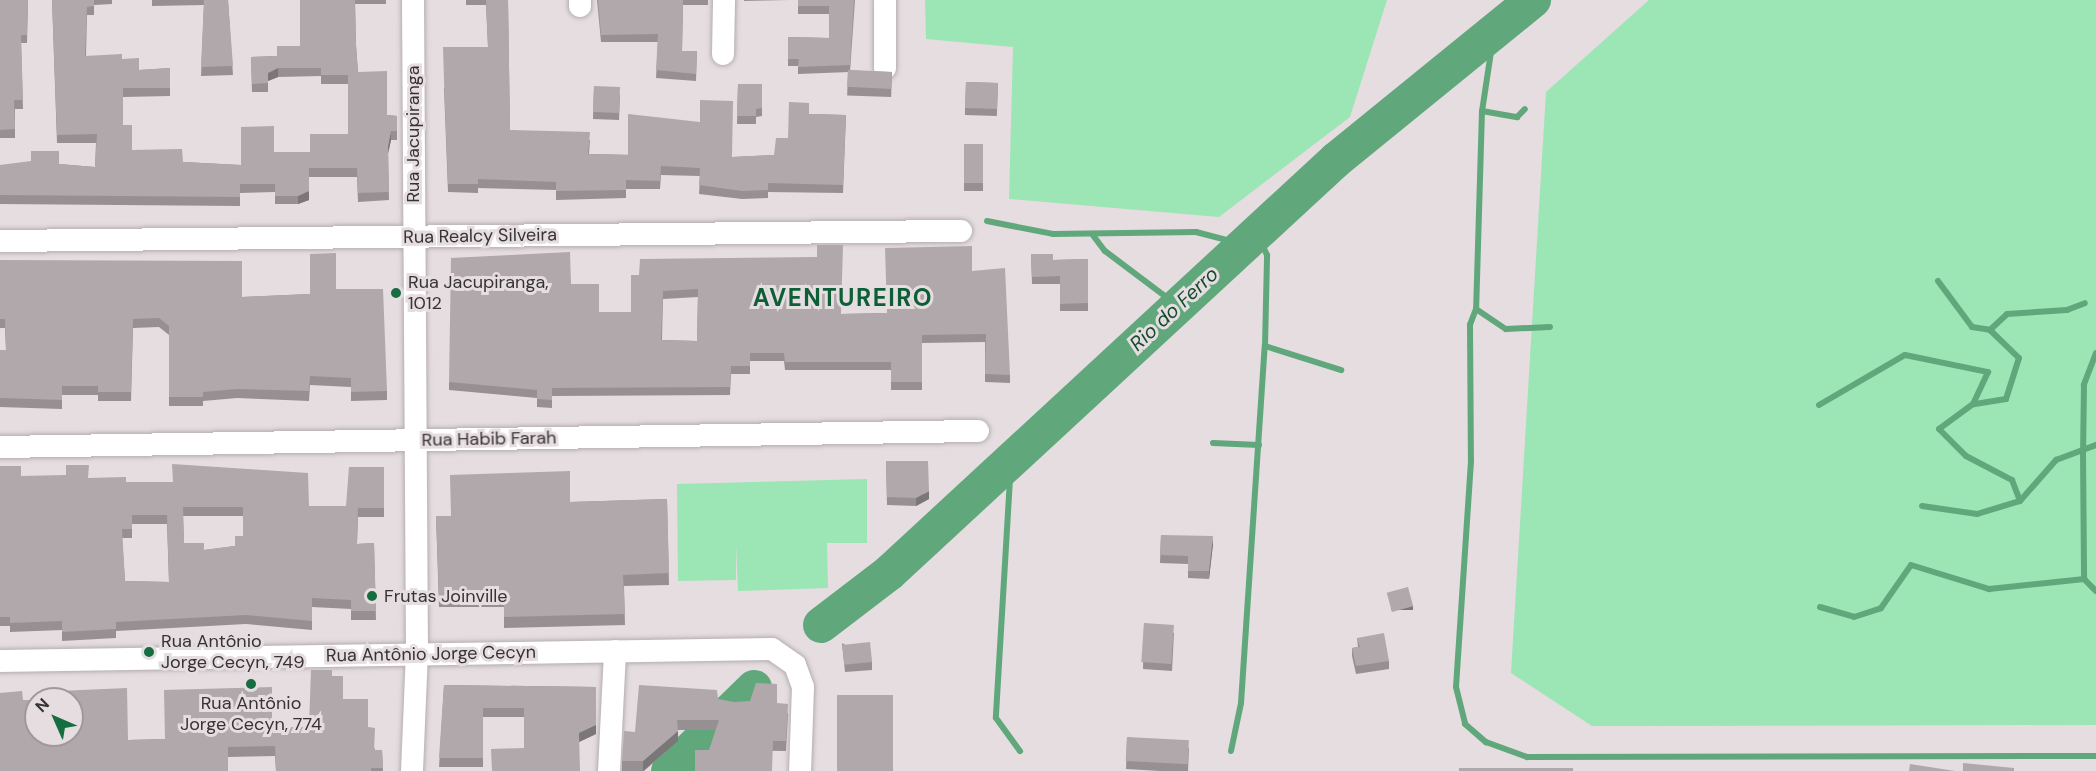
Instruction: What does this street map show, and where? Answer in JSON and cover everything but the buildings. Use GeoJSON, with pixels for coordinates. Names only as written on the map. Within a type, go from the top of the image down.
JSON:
{"type":"FeatureCollection","features":[{"type":"Feature","properties":{"kind":"street","name":"Rua Jacupiranga"},"geometry":{"type":"LineString","coordinates":[[412,0],[417,654],[412,771]]}},
{"type":"Feature","properties":{"kind":"street"},"geometry":{"type":"LineString","coordinates":[[723,54],[724,0]]}},
{"type":"Feature","properties":{"kind":"street"},"geometry":{"type":"LineString","coordinates":[[885,0],[885,68]]}},
{"type":"Feature","properties":{"kind":"street","name":"Rua Realcy Silveira"},"geometry":{"type":"LineString","coordinates":[[0,241],[961,231]]}},
{"type":"Feature","properties":{"kind":"street","name":"Rua Habib Farah"},"geometry":{"type":"LineString","coordinates":[[0,447],[978,431]]}},
{"type":"Feature","properties":{"kind":"street","name":"Rua Antônio Jorge Cecyn"},"geometry":{"type":"LineString","coordinates":[[0,661],[762,648],[788,656],[803,687],[800,771]]}},
{"type":"Feature","properties":{"kind":"street"},"geometry":{"type":"LineString","coordinates":[[609,771],[615,651]]}},
{"type":"Feature","properties":{"kind":"green space"},"geometry":{"type":"Polygon","coordinates":[[[925,0],[1387,0],[1350,117],[1219,217],[1009,199],[1013,47],[926,39],[925,0]]]}},
{"type":"Feature","properties":{"kind":"green space"},"geometry":{"type":"Polygon","coordinates":[[[1649,0],[2096,0],[2096,725],[1592,726],[1511,673],[1546,92],[1649,0]]]}},
{"type":"Feature","properties":{"kind":"green space"},"geometry":{"type":"Polygon","coordinates":[[[867,479],[867,543],[827,543],[828,588],[738,591],[736,544],[736,580],[678,581],[677,484],[867,479]]]}},
{"type":"Feature","properties":{"kind":"waterway","name":"Rio do Ferro"},"geometry":{"type":"LineString","coordinates":[[821,625],[889,573],[1336,160],[1533,0]]}},
{"type":"Feature","properties":{"kind":"waterway"},"geometry":{"type":"LineString","coordinates":[[1494,32],[1482,111],[1476,309],[1470,325],[1471,461],[1456,687],[1465,724],[1486,742],[1527,757],[2096,756]]}},
{"type":"Feature","properties":{"kind":"waterway"},"geometry":{"type":"LineString","coordinates":[[1482,111],[1517,117],[1525,109]]}},
{"type":"Feature","properties":{"kind":"waterway"},"geometry":{"type":"LineString","coordinates":[[987,221],[1053,234],[1196,232],[1242,244]]}},
{"type":"Feature","properties":{"kind":"waterway"},"geometry":{"type":"LineString","coordinates":[[1231,751],[1241,703],[1265,346],[1267,255],[1256,231]]}},
{"type":"Feature","properties":{"kind":"waterway"},"geometry":{"type":"LineString","coordinates":[[1092,234],[1105,251],[1177,305]]}},
{"type":"Feature","properties":{"kind":"waterway"},"geometry":{"type":"LineString","coordinates":[[1938,281],[1972,327],[1990,330],[2019,358],[2006,399],[1973,404]]}},
{"type":"Feature","properties":{"kind":"waterway"},"geometry":{"type":"LineString","coordinates":[[1990,330],[2007,314],[2067,310],[2085,303]]}},
{"type":"Feature","properties":{"kind":"waterway"},"geometry":{"type":"LineString","coordinates":[[1476,309],[1506,329],[1550,327]]}},
{"type":"Feature","properties":{"kind":"waterway"},"geometry":{"type":"LineString","coordinates":[[1265,346],[1341,370]]}},
{"type":"Feature","properties":{"kind":"waterway"},"geometry":{"type":"LineString","coordinates":[[2096,353],[2084,385],[2083,453],[2084,579],[2096,591]]}},
{"type":"Feature","properties":{"kind":"waterway"},"geometry":{"type":"LineString","coordinates":[[1819,405],[1905,355],[1988,372],[1973,404],[1939,429],[1966,456],[2012,480],[2020,501]]}},
{"type":"Feature","properties":{"kind":"waterway"},"geometry":{"type":"LineString","coordinates":[[1213,443],[1259,445]]}},
{"type":"Feature","properties":{"kind":"waterway"},"geometry":{"type":"LineString","coordinates":[[1922,506],[1977,514],[2020,501],[2056,460],[2096,445]]}},
{"type":"Feature","properties":{"kind":"waterway"},"geometry":{"type":"LineString","coordinates":[[1011,462],[996,718],[1020,751]]}},
{"type":"Feature","properties":{"kind":"waterway"},"geometry":{"type":"LineString","coordinates":[[1820,607],[1854,617],[1881,608],[1911,565],[1989,589],[2084,579]]}},
{"type":"Feature","properties":{"kind":"waterway","name":"Rio do Ferro"},"geometry":{"type":"LineString","coordinates":[[669,771],[754,688]]}},
{"type":"Feature","properties":{"kind":"place","name":"Rua Jacupiranga, 1012"},"geometry":{"type":"Point","coordinates":[396,293]}},
{"type":"Feature","properties":{"kind":"place","name":"Frutas Joinville"},"geometry":{"type":"Point","coordinates":[372,596]}},
{"type":"Feature","properties":{"kind":"place","name":"Rua Antônio Jorge Cecyn, 749"},"geometry":{"type":"Point","coordinates":[149,652]}},
{"type":"Feature","properties":{"kind":"place","name":"Rua Antônio Jorge Cecyn, 774"},"geometry":{"type":"Point","coordinates":[251,684]}},
{"type":"Feature","properties":{"kind":"district","name":"AVENTUREIRO"},"geometry":{"type":"Point","coordinates":[843,298]}}]}
